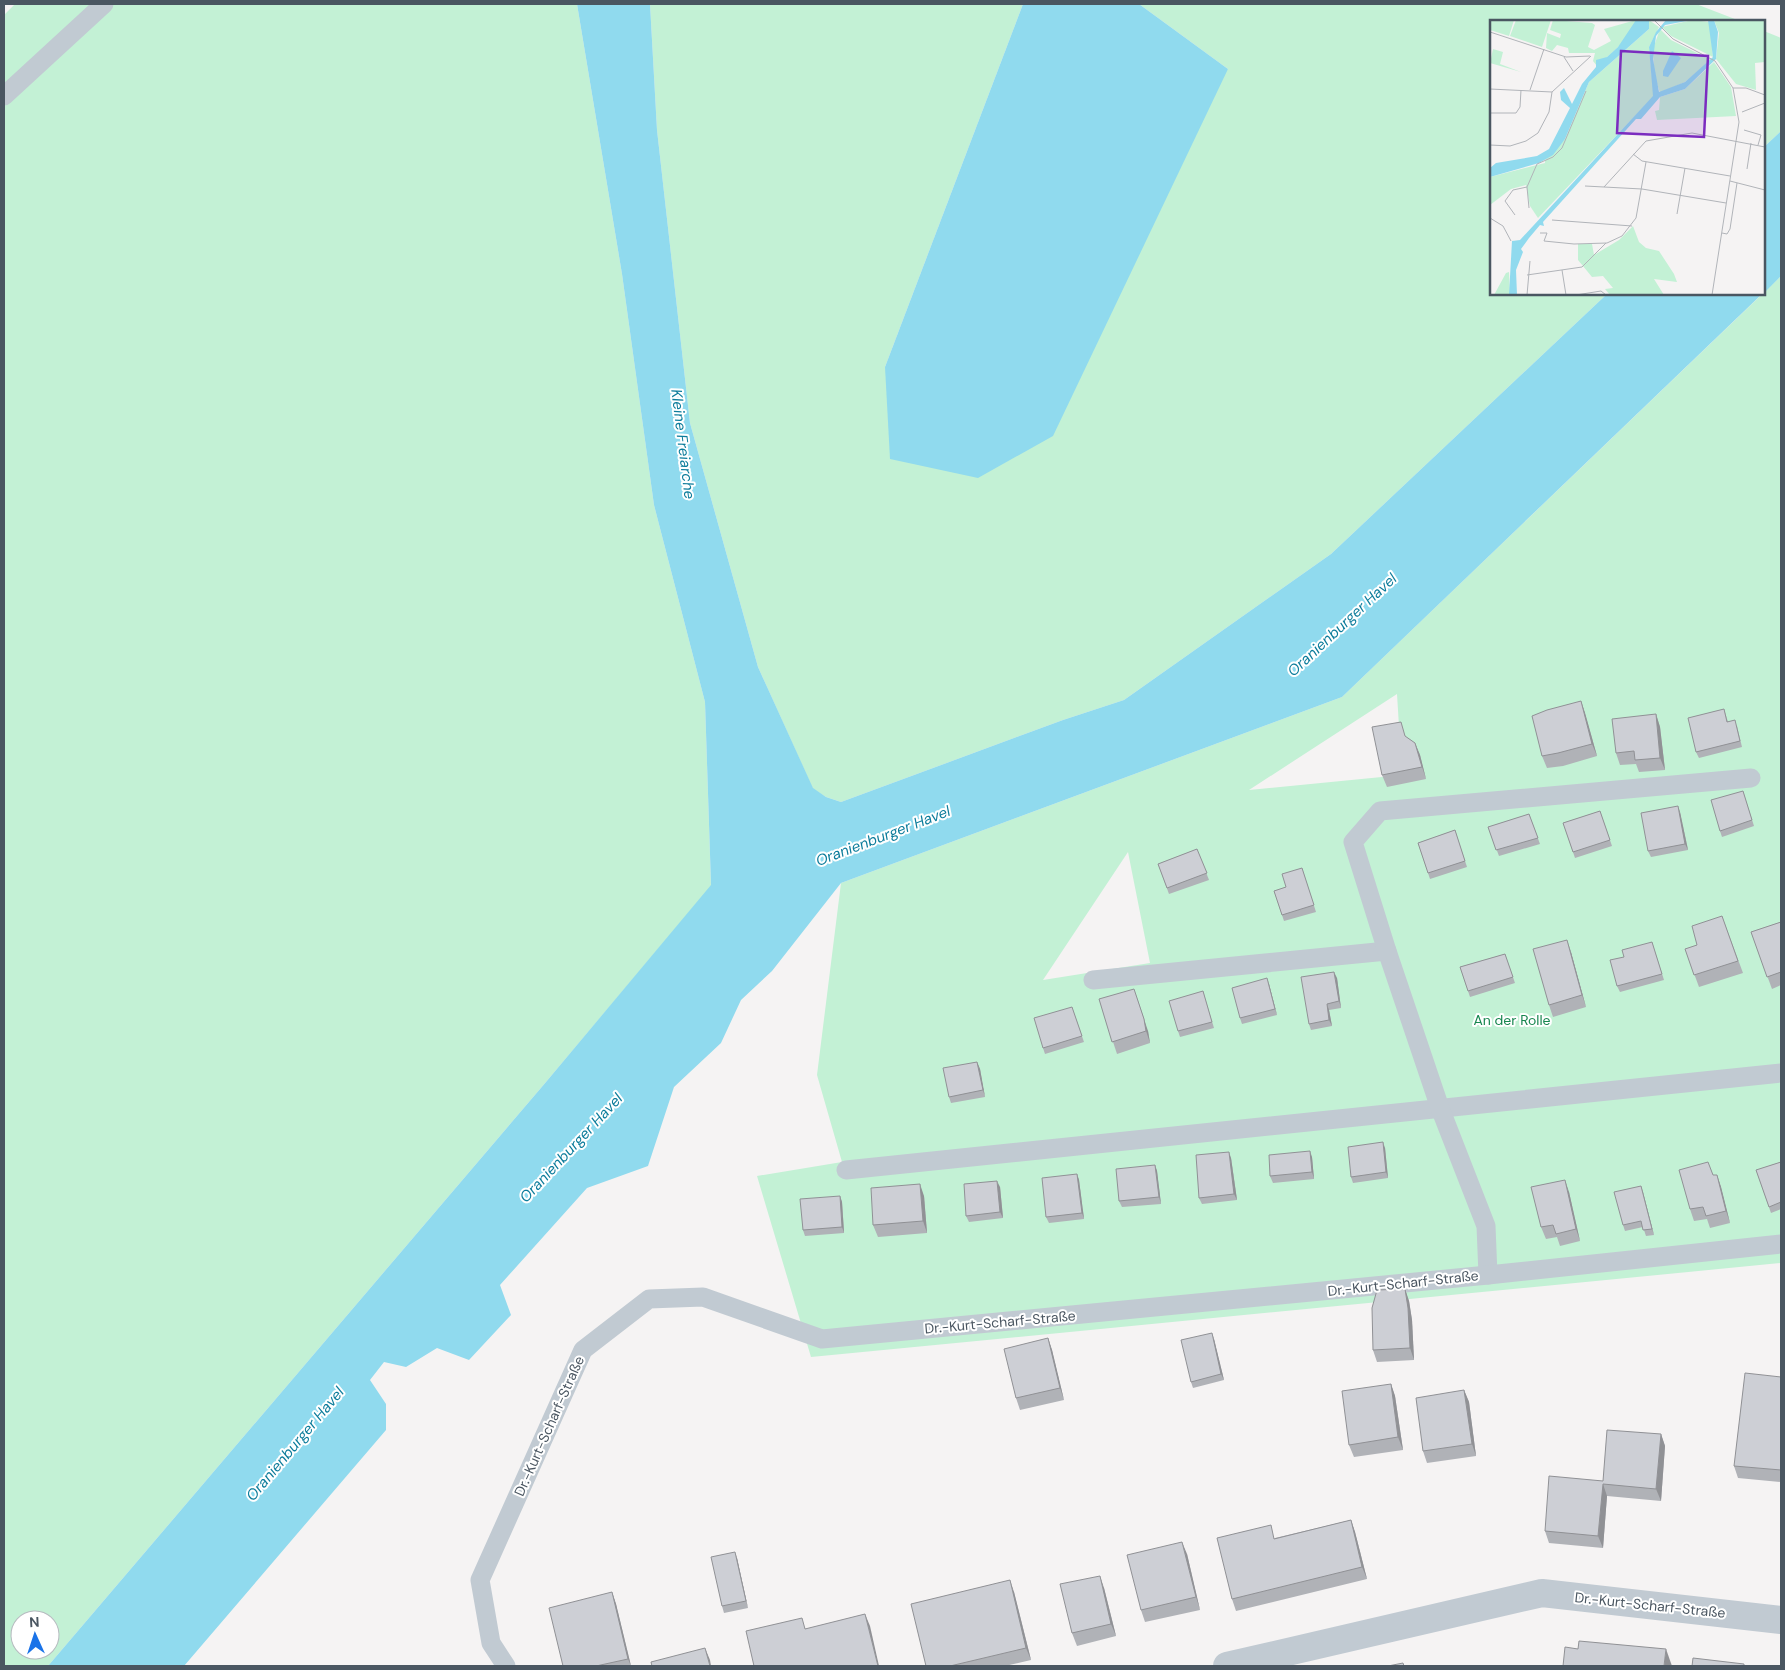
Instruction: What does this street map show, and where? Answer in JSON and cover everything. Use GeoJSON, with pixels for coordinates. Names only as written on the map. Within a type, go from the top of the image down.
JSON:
{"type":"FeatureCollection","features":[{"type":"Feature","properties":{"kind":"street","name":"Dr.-Kurt-Scharf-Straße"},"geometry":{"type":"LineString","coordinates":[[1227,1666],[1542,1593],[1781,1620]]}},
{"type":"Feature","properties":{"kind":"lane"},"geometry":{"type":"LineString","coordinates":[[4,96],[104,4]]}},
{"type":"Feature","properties":{"kind":"lane"},"geometry":{"type":"LineString","coordinates":[[1488,1275],[1486,1226],[1440,1108],[1387,951],[1353,842],[1380,811],[1751,778]]}},
{"type":"Feature","properties":{"kind":"lane"},"geometry":{"type":"LineString","coordinates":[[1093,980],[1387,951]]}},
{"type":"Feature","properties":{"kind":"lane"},"geometry":{"type":"LineString","coordinates":[[846,1170],[1781,1073]]}},
{"type":"Feature","properties":{"kind":"lane","name":"Dr.-Kurt-Scharf-Straße"},"geometry":{"type":"LineString","coordinates":[[506,1666],[491,1643],[480,1580],[583,1350],[649,1299],[703,1297],[822,1339],[1488,1275],[1781,1244]]}},
{"type":"Feature","properties":{"kind":"green space"},"geometry":{"type":"Polygon","coordinates":[[[15,4],[577,4],[622,274],[654,505],[705,702],[711,886],[60,1652],[60,1610],[10,1610],[10,1660],[53,1660],[48,1666],[4,1666],[4,15],[15,4]]]}},
{"type":"Feature","properties":{"kind":"green space"},"geometry":{"type":"Polygon","coordinates":[[[650,4],[1023,4],[885,367],[1228,69],[1139,4],[1696,4],[1737,20],[1490,20],[1490,295],[1606,295],[1331,554],[1124,700],[1063,720],[841,802],[826,797],[813,789],[758,667],[690,423],[657,130],[650,4]]]}},
{"type":"Feature","properties":{"kind":"green space"},"geometry":{"type":"Polygon","coordinates":[[[1765,31],[1781,38],[1781,131],[1765,146],[1765,31]]]}},
{"type":"Feature","properties":{"kind":"green space","name":"An der Rolle"},"geometry":{"type":"Polygon","coordinates":[[[1781,276],[1781,1263],[811,1357],[757,1176],[842,1162],[817,1075],[841,883],[1342,697],[1761,295],[1765,295],[1765,291],[1781,276]],[[1397,694],[1249,790],[1402,775],[1397,694]],[[1128,852],[1043,980],[1150,963],[1128,852]]]}},
{"type":"Feature","properties":{"kind":"water"},"geometry":{"type":"Polygon","coordinates":[[[577,4],[650,4],[657,130],[690,423],[758,667],[813,788],[826,797],[841,802],[1063,720],[1124,700],[1331,554],[1606,295],[1761,295],[1342,697],[841,883],[772,971],[741,1000],[721,1043],[674,1087],[648,1166],[587,1188],[500,1285],[511,1315],[469,1360],[437,1348],[406,1367],[384,1362],[370,1380],[386,1404],[386,1430],[184,1666],[48,1666],[53,1660],[60,1660],[60,1652],[546,1082],[711,885],[705,702],[654,505],[622,274],[577,4]]]}},
{"type":"Feature","properties":{"kind":"water"},"geometry":{"type":"Polygon","coordinates":[[[1023,4],[1139,4],[1228,69],[1053,436],[978,478],[890,459],[885,367],[1023,4]]]}},
{"type":"Feature","properties":{"kind":"water"},"geometry":{"type":"Polygon","coordinates":[[[1781,131],[1781,276],[1765,292],[1765,146],[1781,131]]]}},
{"type":"Feature","properties":{"kind":"building"},"geometry":{"type":"Polygon","coordinates":[[[1581,701],[1592,744],[1542,756],[1532,716],[1581,701]]]}},
{"type":"Feature","properties":{"kind":"building"},"geometry":{"type":"Polygon","coordinates":[[[1724,709],[1727,722],[1735,720],[1740,741],[1696,752],[1688,718],[1724,709]]]}},
{"type":"Feature","properties":{"kind":"building"},"geometry":{"type":"Polygon","coordinates":[[[1656,714],[1660,758],[1635,760],[1634,751],[1616,753],[1612,719],[1656,714]]]}},
{"type":"Feature","properties":{"kind":"building"},"geometry":{"type":"Polygon","coordinates":[[[1401,722],[1405,736],[1415,743],[1422,767],[1382,775],[1372,727],[1401,722]]]}},
{"type":"Feature","properties":{"kind":"building"},"geometry":{"type":"Polygon","coordinates":[[[1743,791],[1752,820],[1720,831],[1711,800],[1743,791]]]}},
{"type":"Feature","properties":{"kind":"building"},"geometry":{"type":"Polygon","coordinates":[[[1678,806],[1685,844],[1648,851],[1641,813],[1678,806]]]}},
{"type":"Feature","properties":{"kind":"building"},"geometry":{"type":"Polygon","coordinates":[[[1600,811],[1610,840],[1573,852],[1563,823],[1600,811]]]}},
{"type":"Feature","properties":{"kind":"building"},"geometry":{"type":"Polygon","coordinates":[[[1529,814],[1538,838],[1496,850],[1488,827],[1529,814]]]}},
{"type":"Feature","properties":{"kind":"building"},"geometry":{"type":"Polygon","coordinates":[[[1455,830],[1465,861],[1428,873],[1418,843],[1455,830]]]}},
{"type":"Feature","properties":{"kind":"building"},"geometry":{"type":"Polygon","coordinates":[[[1197,849],[1207,873],[1167,888],[1158,864],[1197,849]]]}},
{"type":"Feature","properties":{"kind":"building"},"geometry":{"type":"Polygon","coordinates":[[[1302,868],[1314,905],[1282,915],[1274,891],[1286,887],[1282,874],[1302,868]]]}},
{"type":"Feature","properties":{"kind":"building"},"geometry":{"type":"Polygon","coordinates":[[[1722,916],[1738,961],[1694,975],[1685,949],[1697,945],[1692,926],[1722,916]]]}},
{"type":"Feature","properties":{"kind":"building"},"geometry":{"type":"Polygon","coordinates":[[[1781,922],[1781,972],[1767,977],[1751,932],[1781,922]]]}},
{"type":"Feature","properties":{"kind":"building"},"geometry":{"type":"Polygon","coordinates":[[[1567,940],[1582,995],[1549,1005],[1533,949],[1567,940]]]}},
{"type":"Feature","properties":{"kind":"building"},"geometry":{"type":"Polygon","coordinates":[[[1652,942],[1662,974],[1617,986],[1610,960],[1624,957],[1622,950],[1652,942]]]}},
{"type":"Feature","properties":{"kind":"building"},"geometry":{"type":"Polygon","coordinates":[[[1505,954],[1513,977],[1468,991],[1460,967],[1505,954]]]}},
{"type":"Feature","properties":{"kind":"building"},"geometry":{"type":"Polygon","coordinates":[[[1334,972],[1339,1001],[1327,1004],[1329,1020],[1309,1024],[1301,977],[1334,972]]]}},
{"type":"Feature","properties":{"kind":"building"},"geometry":{"type":"Polygon","coordinates":[[[1267,978],[1275,1009],[1240,1018],[1232,988],[1267,978]]]}},
{"type":"Feature","properties":{"kind":"building"},"geometry":{"type":"Polygon","coordinates":[[[1134,989],[1146,1031],[1112,1042],[1099,999],[1134,989]]]}},
{"type":"Feature","properties":{"kind":"building"},"geometry":{"type":"Polygon","coordinates":[[[1203,991],[1212,1022],[1178,1031],[1169,1001],[1203,991]]]}},
{"type":"Feature","properties":{"kind":"building"},"geometry":{"type":"Polygon","coordinates":[[[1072,1007],[1082,1036],[1043,1048],[1034,1018],[1072,1007]]]}},
{"type":"Feature","properties":{"kind":"building"},"geometry":{"type":"Polygon","coordinates":[[[977,1062],[983,1090],[949,1097],[943,1068],[977,1062]]]}},
{"type":"Feature","properties":{"kind":"building"},"geometry":{"type":"Polygon","coordinates":[[[1383,1142],[1386,1172],[1351,1177],[1348,1147],[1383,1142]]]}},
{"type":"Feature","properties":{"kind":"building"},"geometry":{"type":"Polygon","coordinates":[[[1310,1151],[1312,1172],[1270,1176],[1269,1155],[1310,1151]]]}},
{"type":"Feature","properties":{"kind":"building"},"geometry":{"type":"Polygon","coordinates":[[[1229,1152],[1234,1194],[1199,1198],[1196,1155],[1229,1152]]]}},
{"type":"Feature","properties":{"kind":"building"},"geometry":{"type":"Polygon","coordinates":[[[1708,1162],[1713,1175],[1717,1175],[1726,1211],[1706,1216],[1703,1207],[1690,1209],[1679,1170],[1708,1162]]]}},
{"type":"Feature","properties":{"kind":"building"},"geometry":{"type":"Polygon","coordinates":[[[1781,1162],[1781,1202],[1769,1207],[1756,1170],[1781,1162]]]}},
{"type":"Feature","properties":{"kind":"building"},"geometry":{"type":"Polygon","coordinates":[[[1155,1165],[1159,1197],[1119,1201],[1116,1169],[1155,1165]]]}},
{"type":"Feature","properties":{"kind":"building"},"geometry":{"type":"Polygon","coordinates":[[[1077,1174],[1082,1213],[1046,1217],[1042,1178],[1077,1174]]]}},
{"type":"Feature","properties":{"kind":"building"},"geometry":{"type":"Polygon","coordinates":[[[1565,1180],[1576,1229],[1556,1234],[1553,1225],[1541,1227],[1531,1187],[1565,1180]]]}},
{"type":"Feature","properties":{"kind":"building"},"geometry":{"type":"Polygon","coordinates":[[[997,1181],[1000,1212],[966,1216],[964,1184],[997,1181]]]}},
{"type":"Feature","properties":{"kind":"building"},"geometry":{"type":"Polygon","coordinates":[[[920,1184],[923,1221],[873,1225],[871,1188],[920,1184]]]}},
{"type":"Feature","properties":{"kind":"building"},"geometry":{"type":"Polygon","coordinates":[[[1641,1186],[1652,1229],[1643,1230],[1641,1221],[1623,1225],[1614,1192],[1641,1186]]]}},
{"type":"Feature","properties":{"kind":"building"},"geometry":{"type":"Polygon","coordinates":[[[840,1196],[842,1227],[803,1230],[800,1199],[840,1196]]]}},
{"type":"Feature","properties":{"kind":"building"},"geometry":{"type":"Polygon","coordinates":[[[1405,1289],[1410,1348],[1373,1350],[1372,1308],[1377,1290],[1405,1289]]]}},
{"type":"Feature","properties":{"kind":"building"},"geometry":{"type":"Polygon","coordinates":[[[1212,1333],[1221,1374],[1191,1382],[1181,1340],[1212,1333]]]}},
{"type":"Feature","properties":{"kind":"building"},"geometry":{"type":"Polygon","coordinates":[[[1048,1338],[1060,1388],[1016,1398],[1004,1349],[1048,1338]]]}},
{"type":"Feature","properties":{"kind":"building"},"geometry":{"type":"Polygon","coordinates":[[[1745,1373],[1781,1377],[1781,1470],[1734,1466],[1745,1373]]]}},
{"type":"Feature","properties":{"kind":"building"},"geometry":{"type":"Polygon","coordinates":[[[1391,1384],[1398,1437],[1349,1445],[1342,1391],[1391,1384]]]}},
{"type":"Feature","properties":{"kind":"building"},"geometry":{"type":"Polygon","coordinates":[[[1464,1390],[1472,1444],[1423,1451],[1416,1398],[1464,1390]]]}},
{"type":"Feature","properties":{"kind":"building"},"geometry":{"type":"Polygon","coordinates":[[[1607,1430],[1661,1434],[1656,1489],[1603,1484],[1598,1536],[1545,1531],[1549,1476],[1603,1481],[1607,1430]]]}},
{"type":"Feature","properties":{"kind":"building"},"geometry":{"type":"Polygon","coordinates":[[[1351,1520],[1362,1567],[1232,1599],[1217,1538],[1271,1525],[1274,1539],[1351,1520]]]}},
{"type":"Feature","properties":{"kind":"building"},"geometry":{"type":"Polygon","coordinates":[[[1182,1542],[1196,1597],[1141,1610],[1127,1555],[1182,1542]]]}},
{"type":"Feature","properties":{"kind":"building"},"geometry":{"type":"Polygon","coordinates":[[[735,1552],[746,1601],[722,1606],[711,1557],[735,1552]]]}},
{"type":"Feature","properties":{"kind":"building"},"geometry":{"type":"Polygon","coordinates":[[[1100,1576],[1111,1624],[1072,1633],[1060,1584],[1100,1576]]]}},
{"type":"Feature","properties":{"kind":"building"},"geometry":{"type":"Polygon","coordinates":[[[1010,1580],[1026,1648],[950,1666],[926,1666],[911,1604],[1010,1580]]]}},
{"type":"Feature","properties":{"kind":"building"},"geometry":{"type":"Polygon","coordinates":[[[612,1592],[628,1659],[596,1666],[563,1666],[549,1608],[612,1592]]]}},
{"type":"Feature","properties":{"kind":"building"},"geometry":{"type":"Polygon","coordinates":[[[865,1614],[878,1666],[754,1666],[746,1631],[802,1618],[805,1629],[865,1614]]]}},
{"type":"Feature","properties":{"kind":"building"},"geometry":{"type":"Polygon","coordinates":[[[1579,1641],[1666,1649],[1664,1666],[1563,1666],[1565,1647],[1578,1649],[1579,1641]]]}},
{"type":"Feature","properties":{"kind":"building"},"geometry":{"type":"Polygon","coordinates":[[[705,1648],[710,1666],[652,1666],[651,1662],[705,1648]]]}},
{"type":"Feature","properties":{"kind":"building"},"geometry":{"type":"Polygon","coordinates":[[[1693,1658],[1744,1664],[1744,1666],[1692,1666],[1693,1658]]]}},
{"type":"Feature","properties":{"kind":"building"},"geometry":{"type":"Polygon","coordinates":[[[1403,1663],[1404,1666],[1388,1666],[1403,1663]]]}},
{"type":"Feature","properties":{"kind":"water label","name":"Kleine Freiarche"},"geometry":{"type":"Point","coordinates":[683,444]}},
{"type":"Feature","properties":{"kind":"water label","name":"Oranienburger Havel"},"geometry":{"type":"Point","coordinates":[1342,625]}},
{"type":"Feature","properties":{"kind":"water label","name":"Oranienburger Havel"},"geometry":{"type":"Point","coordinates":[883,836]}},
{"type":"Feature","properties":{"kind":"water label","name":"Oranienburger Havel"},"geometry":{"type":"Point","coordinates":[571,1148]}},
{"type":"Feature","properties":{"kind":"water label","name":"Oranienburger Havel"},"geometry":{"type":"Point","coordinates":[295,1444]}}]}
